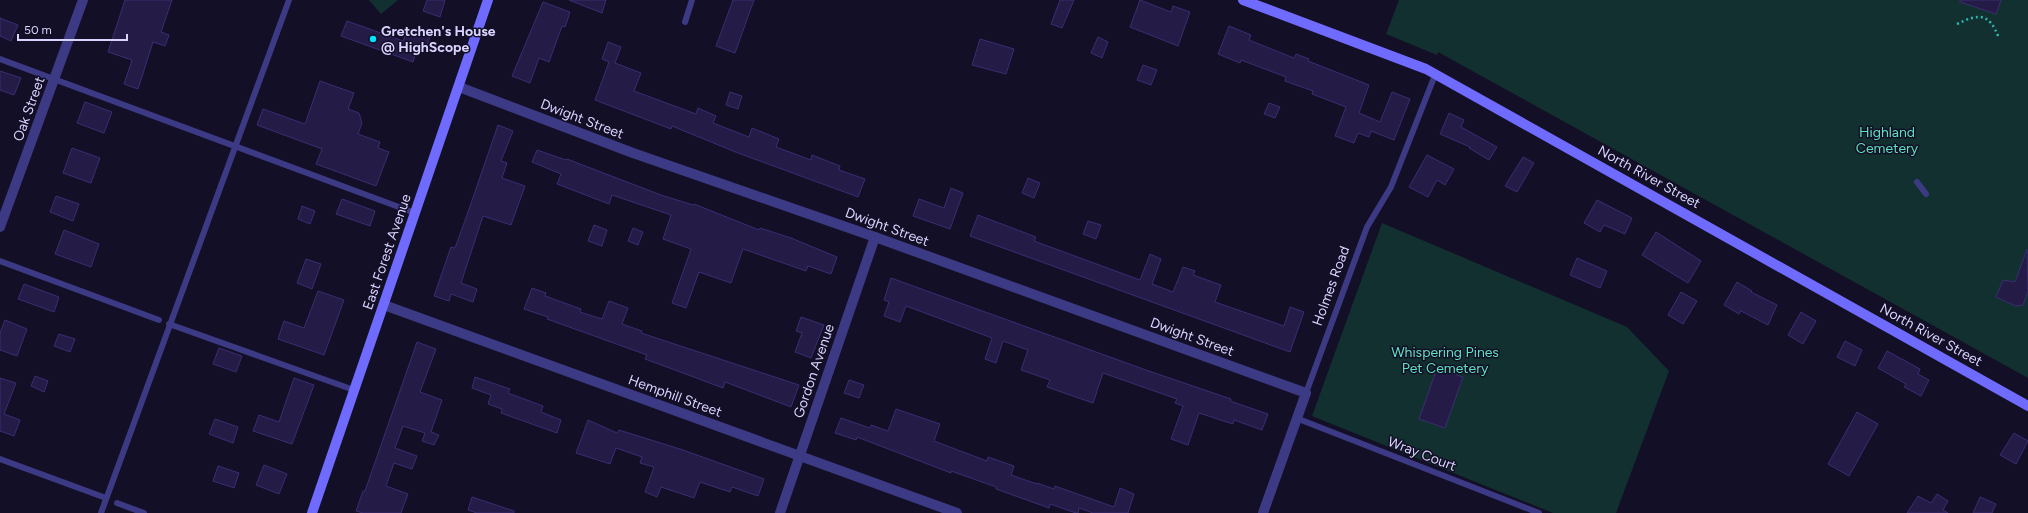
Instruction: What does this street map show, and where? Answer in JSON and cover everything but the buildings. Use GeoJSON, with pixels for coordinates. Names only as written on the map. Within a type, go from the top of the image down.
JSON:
{"type":"FeatureCollection","features":[{"type":"Feature","properties":{"kind":"street","name":"Oak Street"},"geometry":{"type":"LineString","coordinates":[[0,227],[83,0]]}},
{"type":"Feature","properties":{"kind":"street","name":"East Forest Avenue"},"geometry":{"type":"LineString","coordinates":[[312,513],[488,0]]}},
{"type":"Feature","properties":{"kind":"street","name":"North River Street"},"geometry":{"type":"LineString","coordinates":[[1243,0],[1435,75],[2028,406]]}},
{"type":"Feature","properties":{"kind":"street","name":"Dwight Street"},"geometry":{"type":"LineString","coordinates":[[459,87],[632,153],[875,238],[1306,393]]}},
{"type":"Feature","properties":{"kind":"street","name":"Gordon Avenue"},"geometry":{"type":"LineString","coordinates":[[780,513],[875,238]]}},
{"type":"Feature","properties":{"kind":"street","name":"Hemphill Street"},"geometry":{"type":"LineString","coordinates":[[384,305],[957,513]]}},
{"type":"Feature","properties":{"kind":"street","name":"Holmes Road"},"geometry":{"type":"LineString","coordinates":[[1264,513],[1306,393]]}},
{"type":"Feature","properties":{"kind":"lane"},"geometry":{"type":"LineString","coordinates":[[101,513],[234,145],[289,0]]}},
{"type":"Feature","properties":{"kind":"lane"},"geometry":{"type":"LineString","coordinates":[[685,22],[692,0]]}},
{"type":"Feature","properties":{"kind":"lane"},"geometry":{"type":"LineString","coordinates":[[0,59],[415,213]]}},
{"type":"Feature","properties":{"kind":"lane","name":"Holmes Road"},"geometry":{"type":"LineString","coordinates":[[1306,393],[1367,228],[1391,187],[1435,75]]}},
{"type":"Feature","properties":{"kind":"lane"},"geometry":{"type":"LineString","coordinates":[[1917,182],[1926,194]]}},
{"type":"Feature","properties":{"kind":"lane"},"geometry":{"type":"LineString","coordinates":[[0,261],[159,320]]}},
{"type":"Feature","properties":{"kind":"lane"},"geometry":{"type":"LineString","coordinates":[[169,324],[354,390]]}},
{"type":"Feature","properties":{"kind":"lane","name":"Wray Court"},"geometry":{"type":"LineString","coordinates":[[1296,418],[1539,513]]}},
{"type":"Feature","properties":{"kind":"lane"},"geometry":{"type":"LineString","coordinates":[[0,459],[106,498]]}},
{"type":"Feature","properties":{"kind":"lane"},"geometry":{"type":"LineString","coordinates":[[117,503],[144,513]]}},
{"type":"Feature","properties":{"kind":"path"},"geometry":{"type":"LineString","coordinates":[[1957,24],[1979,16],[1988,19],[1995,27],[1999,38]]}},
{"type":"Feature","properties":{"kind":"green space"},"geometry":{"type":"Polygon","coordinates":[[[369,0],[398,0],[381,14],[369,0]]]}},
{"type":"Feature","properties":{"kind":"green space","name":"Highland Cemetery"},"geometry":{"type":"Polygon","coordinates":[[[1399,0],[2028,0],[2028,378],[1438,52],[1437,55],[1386,34],[1399,0]]]}},
{"type":"Feature","properties":{"kind":"green space","name":"Whispering Pines Pet Cemetery"},"geometry":{"type":"Polygon","coordinates":[[[1382,223],[1627,327],[1669,371],[1616,513],[1553,513],[1312,416],[1382,223]]]}},
{"type":"Feature","properties":{"kind":"place","name":"Gretchen's House @ HighScope"},"geometry":{"type":"Point","coordinates":[373,39]}}]}
